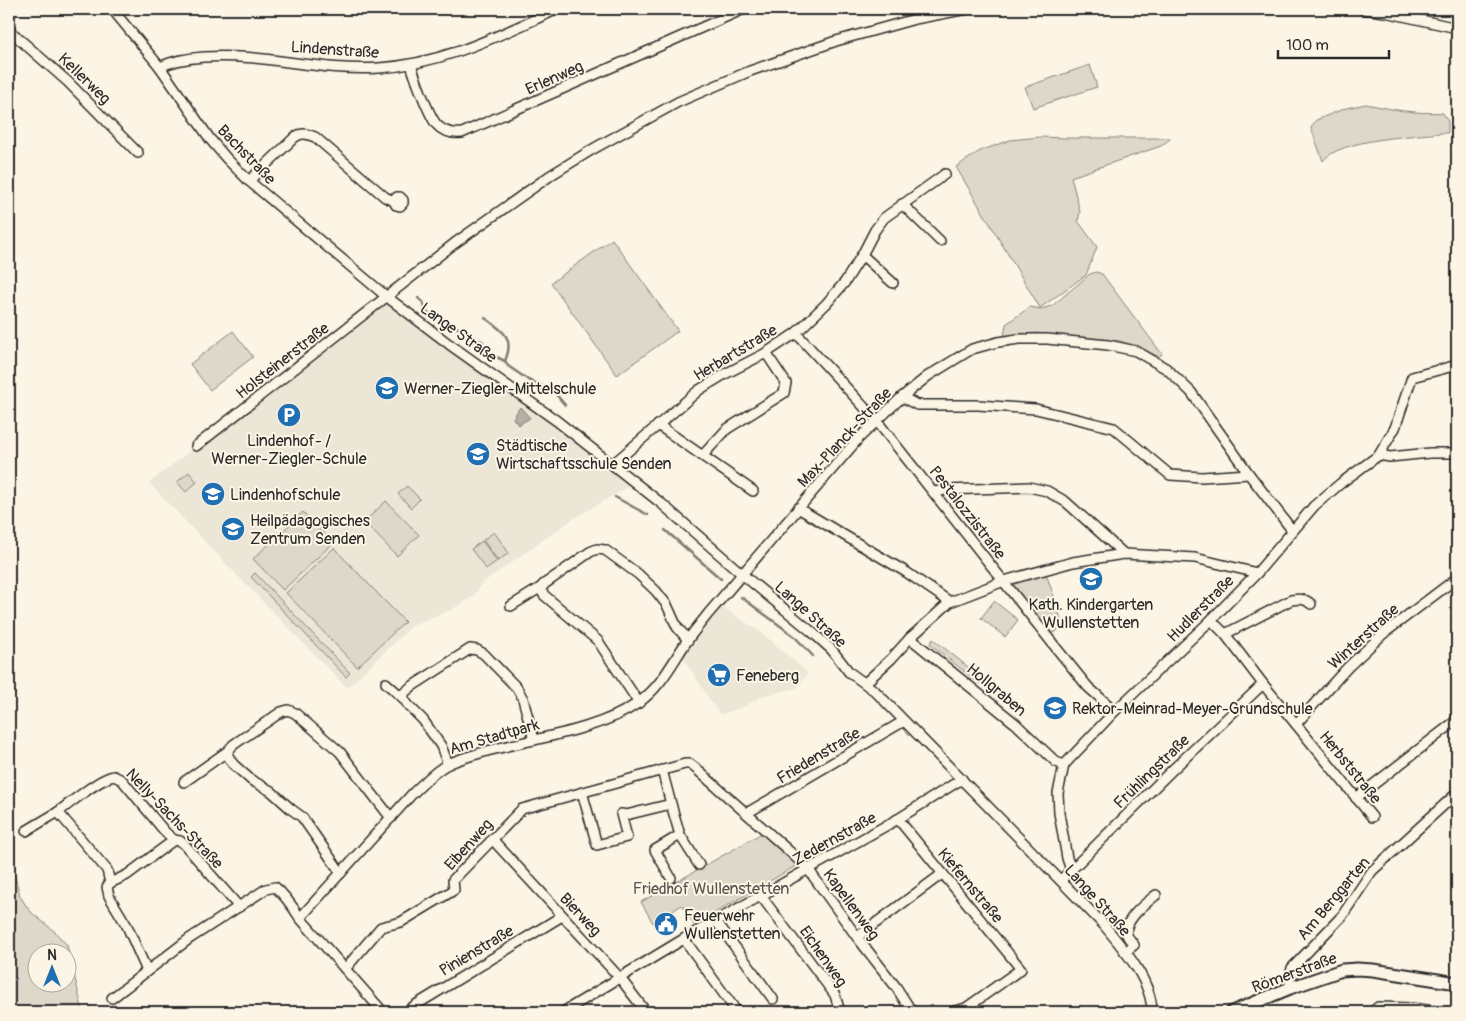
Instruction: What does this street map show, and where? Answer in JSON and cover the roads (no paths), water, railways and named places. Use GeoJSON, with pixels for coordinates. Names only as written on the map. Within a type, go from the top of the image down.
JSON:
{"type":"FeatureCollection","features":[{"type":"Feature","properties":{"kind":"main road","name":"Römerstraße"},"geometry":{"type":"LineString","coordinates":[[1232,1012],[1247,1010],[1290,988],[1334,972],[1358,969],[1391,972],[1457,983]]}},
{"type":"Feature","properties":{"kind":"street","name":"Bachstraße"},"geometry":{"type":"LineString","coordinates":[[112,9],[160,67],[226,159],[249,181],[387,297]]}},
{"type":"Feature","properties":{"kind":"street","name":"Lindenstraße"},"geometry":{"type":"LineString","coordinates":[[160,67],[173,61],[229,56],[252,57],[323,67],[360,69],[411,64],[459,52],[558,9]]}},
{"type":"Feature","properties":{"kind":"street","name":"Erlenweg"},"geometry":{"type":"LineString","coordinates":[[411,64],[436,124],[448,132],[462,134],[744,9]]}},
{"type":"Feature","properties":{"kind":"street","name":"Holsteinerstraße"},"geometry":{"type":"LineString","coordinates":[[196,446],[455,243],[551,175],[593,149],[678,102],[750,71],[820,46],[915,19],[968,9]]}},
{"type":"Feature","properties":{"kind":"street"},"geometry":{"type":"LineString","coordinates":[[1363,9],[1457,28]]}},
{"type":"Feature","properties":{"kind":"street","name":"Kellerweg"},"geometry":{"type":"LineString","coordinates":[[9,30],[68,82],[138,152]]}},
{"type":"Feature","properties":{"kind":"street"},"geometry":{"type":"LineString","coordinates":[[249,181],[295,137],[304,134],[314,137],[385,197],[394,201]]}},
{"type":"Feature","properties":{"kind":"street","name":"Herbartstraße"},"geometry":{"type":"LineString","coordinates":[[613,464],[699,390],[766,353],[796,333],[830,300],[844,282],[884,218],[945,174]]}},
{"type":"Feature","properties":{"kind":"street"},"geometry":{"type":"LineString","coordinates":[[902,204],[940,241]]}},
{"type":"Feature","properties":{"kind":"street"},"geometry":{"type":"LineString","coordinates":[[862,255],[893,283]]}},
{"type":"Feature","properties":{"kind":"street","name":"Lange Straße"},"geometry":{"type":"LineString","coordinates":[[387,297],[613,464],[832,650],[849,672],[875,691],[1103,924],[1147,987],[1151,998],[1152,1012]]}},
{"type":"Feature","properties":{"kind":"street","name":"Pestalozzistraße"},"geometry":{"type":"LineString","coordinates":[[796,333],[876,420],[1028,614],[1088,686],[1115,711]]}},
{"type":"Feature","properties":{"kind":"street","name":"Max-Planck-Straße"},"geometry":{"type":"LineString","coordinates":[[742,574],[876,420],[902,396],[928,376],[972,349],[1019,338],[1108,345],[1136,351],[1167,368],[1191,392],[1249,474],[1292,530]]}},
{"type":"Feature","properties":{"kind":"street"},"geometry":{"type":"LineString","coordinates":[[703,456],[727,429],[784,393],[786,383],[766,353]]}},
{"type":"Feature","properties":{"kind":"street"},"geometry":{"type":"LineString","coordinates":[[1457,365],[1412,376],[1395,428],[1379,455],[1390,457],[1430,453],[1457,453]]}},
{"type":"Feature","properties":{"kind":"street"},"geometry":{"type":"LineString","coordinates":[[902,396],[918,405],[978,405],[1036,409],[1114,428],[1170,475],[1202,477],[1249,474]]}},
{"type":"Feature","properties":{"kind":"street"},"geometry":{"type":"LineString","coordinates":[[658,425],[753,491]]}},
{"type":"Feature","properties":{"kind":"street","name":"Hudlerstraße"},"geometry":{"type":"LineString","coordinates":[[1064,765],[1115,711],[1211,620],[1314,506],[1333,489],[1379,455]]}},
{"type":"Feature","properties":{"kind":"street"},"geometry":{"type":"LineString","coordinates":[[934,492],[1029,487],[1047,491],[1066,502],[1124,554]]}},
{"type":"Feature","properties":{"kind":"street"},"geometry":{"type":"LineString","coordinates":[[798,508],[903,570],[950,602]]}},
{"type":"Feature","properties":{"kind":"street"},"geometry":{"type":"LineString","coordinates":[[511,606],[543,586],[590,552],[597,549],[605,550],[638,574],[656,591],[667,605],[677,627],[688,640]]}},
{"type":"Feature","properties":{"kind":"street"},"geometry":{"type":"LineString","coordinates":[[865,683],[910,638],[950,602],[1004,581],[1072,562],[1124,554],[1195,558],[1256,572]]}},
{"type":"Feature","properties":{"kind":"street","name":"Am Stadtpark"},"geometry":{"type":"LineString","coordinates":[[300,918],[413,793],[432,775],[448,764],[481,753],[589,726],[618,715],[639,703],[657,687],[688,640],[742,574]]}},
{"type":"Feature","properties":{"kind":"street","name":"Winterstraße"},"geometry":{"type":"LineString","coordinates":[[1296,724],[1348,667],[1383,634],[1455,584]]}},
{"type":"Feature","properties":{"kind":"street"},"geometry":{"type":"LineString","coordinates":[[543,586],[541,590],[544,595],[598,641],[639,703]]}},
{"type":"Feature","properties":{"kind":"street"},"geometry":{"type":"LineString","coordinates":[[1225,634],[1290,600],[1299,598],[1311,604]]}},
{"type":"Feature","properties":{"kind":"street","name":"Herbststraße"},"geometry":{"type":"LineString","coordinates":[[1211,620],[1225,634],[1262,684],[1372,817]]}},
{"type":"Feature","properties":{"kind":"street","name":"Hollgraben"},"geometry":{"type":"LineString","coordinates":[[910,638],[1016,724],[1056,762],[1064,765]]}},
{"type":"Feature","properties":{"kind":"street"},"geometry":{"type":"LineString","coordinates":[[404,699],[404,693],[411,687],[461,653],[470,649],[477,650],[484,654],[517,688],[523,699],[534,740]]}},
{"type":"Feature","properties":{"kind":"street"},"geometry":{"type":"LineString","coordinates":[[386,683],[404,699],[434,734],[448,764]]}},
{"type":"Feature","properties":{"kind":"street","name":"Frühlingstraße"},"geometry":{"type":"LineString","coordinates":[[1061,880],[1262,684]]}},
{"type":"Feature","properties":{"kind":"street"},"geometry":{"type":"LineString","coordinates":[[184,782],[228,751],[233,745],[281,712],[288,710],[295,713],[340,752],[391,818]]}},
{"type":"Feature","properties":{"kind":"street"},"geometry":{"type":"LineString","coordinates":[[1356,798],[1457,720]]}},
{"type":"Feature","properties":{"kind":"street","name":"Friedenstraße"},"geometry":{"type":"LineString","coordinates":[[747,814],[904,721]]}},
{"type":"Feature","properties":{"kind":"street"},"geometry":{"type":"LineString","coordinates":[[228,751],[228,756],[233,764],[302,816],[341,873]]}},
{"type":"Feature","properties":{"kind":"street","name":"Kapellenweg"},"geometry":{"type":"LineString","coordinates":[[690,764],[808,869],[896,987],[912,1012]]}},
{"type":"Feature","properties":{"kind":"street","name":"Eibenweg"},"geometry":{"type":"LineString","coordinates":[[345,970],[381,927],[401,922],[454,890],[453,880],[522,809],[678,765],[690,764]]}},
{"type":"Feature","properties":{"kind":"street"},"geometry":{"type":"LineString","coordinates":[[1064,765],[1058,793],[1058,813],[1071,870]]}},
{"type":"Feature","properties":{"kind":"street"},"geometry":{"type":"LineString","coordinates":[[662,770],[680,835],[699,865]]}},
{"type":"Feature","properties":{"kind":"street","name":"Nelly-Sachs-Straße"},"geometry":{"type":"LineString","coordinates":[[26,831],[58,812],[100,782],[114,776],[122,780],[174,840],[180,841],[185,845],[239,908]]}},
{"type":"Feature","properties":{"kind":"street","name":"Zedernstraße"},"geometry":{"type":"LineString","coordinates":[[563,1012],[684,939],[898,819],[962,779]]}},
{"type":"Feature","properties":{"kind":"street"},"geometry":{"type":"LineString","coordinates":[[582,792],[597,845],[627,837],[621,814],[626,815],[671,804]]}},
{"type":"Feature","properties":{"kind":"street","name":"Am Berggarten"},"geometry":{"type":"LineString","coordinates":[[1290,988],[1292,968],[1342,916],[1372,871],[1457,793]]}},
{"type":"Feature","properties":{"kind":"street"},"geometry":{"type":"LineString","coordinates":[[58,812],[106,870],[110,883],[108,888],[109,896],[126,926],[147,971]]}},
{"type":"Feature","properties":{"kind":"street","name":"Kiefernstraße"},"geometry":{"type":"LineString","coordinates":[[898,819],[1021,969],[966,1010]]}},
{"type":"Feature","properties":{"kind":"street"},"geometry":{"type":"LineString","coordinates":[[671,878],[655,850],[680,835]]}},
{"type":"Feature","properties":{"kind":"street","name":"Bierweg"},"geometry":{"type":"LineString","coordinates":[[492,839],[620,978],[646,1012]]}},
{"type":"Feature","properties":{"kind":"street"},"geometry":{"type":"LineString","coordinates":[[110,883],[127,875],[174,840]]}},
{"type":"Feature","properties":{"kind":"street"},"geometry":{"type":"LineString","coordinates":[[857,937],[942,874]]}},
{"type":"Feature","properties":{"kind":"street"},"geometry":{"type":"LineString","coordinates":[[112,998],[189,939],[266,889],[275,887],[383,1012]]}},
{"type":"Feature","properties":{"kind":"street"},"geometry":{"type":"LineString","coordinates":[[1124,952],[1134,945],[1127,934],[1128,924],[1138,911],[1156,895]]}},
{"type":"Feature","properties":{"kind":"street","name":"Eichenweg"},"geometry":{"type":"LineString","coordinates":[[761,896],[835,995],[840,1012]]}},
{"type":"Feature","properties":{"kind":"street","name":"Pinienstraße"},"geometry":{"type":"LineString","coordinates":[[406,1012],[562,916]]}},
{"type":"Feature","properties":{"kind":"street"},"geometry":{"type":"LineString","coordinates":[[716,921],[774,999]]}},
{"type":"Feature","properties":{"kind":"street"},"geometry":{"type":"LineString","coordinates":[[684,939],[737,1012]]}},
{"type":"Feature","properties":{"kind":"street"},"geometry":{"type":"LineString","coordinates":[[1372,1012],[1378,1007],[1411,1008],[1442,1012]]}},
{"type":"Feature","properties":{"kind":"street"},"geometry":{"type":"LineString","coordinates":[[951,1012],[966,1010]]}},
{"type":"Feature","properties":{"kind":"waterway"},"geometry":{"type":"LineString","coordinates":[[418,298],[423,302],[427,313],[439,317],[446,326],[459,328],[474,340],[482,341],[490,354],[505,361]]}},
{"type":"Feature","properties":{"kind":"waterway"},"geometry":{"type":"LineString","coordinates":[[485,318],[506,335],[509,346],[505,361],[508,366],[527,379],[554,392],[565,405]]}},
{"type":"Feature","properties":{"kind":"waterway"},"geometry":{"type":"LineString","coordinates":[[615,497],[648,515]]}},
{"type":"Feature","properties":{"kind":"waterway"},"geometry":{"type":"LineString","coordinates":[[665,530],[721,579]]}},
{"type":"Feature","properties":{"kind":"waterway"},"geometry":{"type":"LineString","coordinates":[[741,597],[794,636],[813,656]]}},
{"type":"Feature","properties":{"kind":"place","name":"Werner-Ziegler-Mittelschule"},"geometry":{"type":"Point","coordinates":[387,388]}},
{"type":"Feature","properties":{"kind":"place","name":"Lindenhof- / Werner-Ziegler-Schule"},"geometry":{"type":"Point","coordinates":[289,415]}},
{"type":"Feature","properties":{"kind":"place","name":"Städtische Wirtschaftsschule Senden"},"geometry":{"type":"Point","coordinates":[478,454]}},
{"type":"Feature","properties":{"kind":"place","name":"Lindenhofschule"},"geometry":{"type":"Point","coordinates":[213,494]}},
{"type":"Feature","properties":{"kind":"place","name":"Heilpädagogisches Zentrum Senden"},"geometry":{"type":"Point","coordinates":[233,529]}},
{"type":"Feature","properties":{"kind":"place","name":"Kath. Kindergarten Wullenstetten"},"geometry":{"type":"Point","coordinates":[1091,579]}},
{"type":"Feature","properties":{"kind":"place","name":"Feneberg"},"geometry":{"type":"Point","coordinates":[719,675]}},
{"type":"Feature","properties":{"kind":"place","name":"Rektor-Meinrad-Meyer-Grundschule"},"geometry":{"type":"Point","coordinates":[1055,708]}},
{"type":"Feature","properties":{"kind":"place","name":"Feuerwehr Wullenstetten"},"geometry":{"type":"Point","coordinates":[666,924]}},
{"type":"Feature","properties":{"kind":"park label","name":"Friedhof Wullenstetten"},"geometry":{"type":"Point","coordinates":[711,888]}}]}
